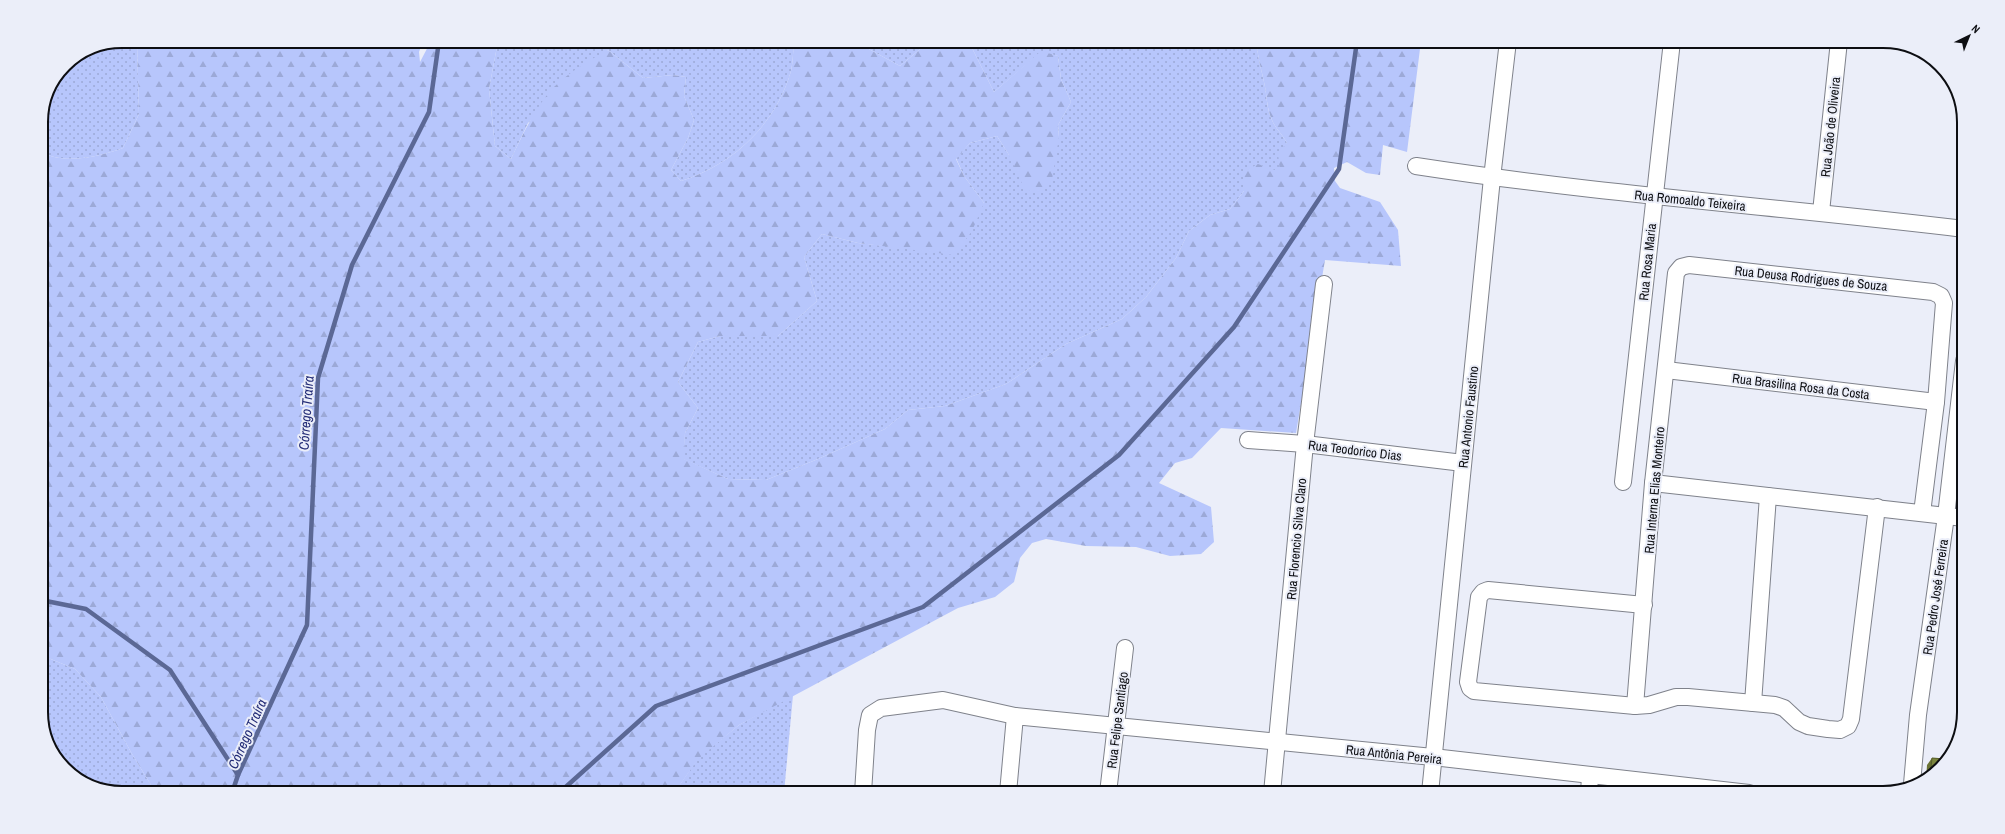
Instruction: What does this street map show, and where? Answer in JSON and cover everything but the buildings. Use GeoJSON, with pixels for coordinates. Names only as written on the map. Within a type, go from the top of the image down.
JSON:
{"type":"FeatureCollection","features":[{"type":"Feature","properties":{"kind":"street","name":"Rua Antonio Faustino"},"geometry":{"type":"LineString","coordinates":[[1431,786],[1492,178],[1507,48]]}},
{"type":"Feature","properties":{"kind":"street","name":"Rua Rosa Maria"},"geometry":{"type":"LineString","coordinates":[[1623,482],[1653,197],[1671,48]]}},
{"type":"Feature","properties":{"kind":"street","name":"Rua João de Oliveira"},"geometry":{"type":"LineString","coordinates":[[1821,212],[1838,48]]}},
{"type":"Feature","properties":{"kind":"street","name":"Rua Romoaldo Teixeira"},"geometry":{"type":"LineString","coordinates":[[1416,166],[1492,178],[1653,197],[1821,212],[1957,228]]}},
{"type":"Feature","properties":{"kind":"street","name":"Rua Deusa Rodrigues de Souza"},"geometry":{"type":"LineString","coordinates":[[1676,273],[1681,267],[1689,264],[1933,292],[1941,296],[1944,303],[1936,402]]}},
{"type":"Feature","properties":{"kind":"street","name":"Rua Interna Elias Monteiro"},"geometry":{"type":"LineString","coordinates":[[1635,706],[1653,484],[1676,273]]}},
{"type":"Feature","properties":{"kind":"street","name":"Rua Florencio Silva Claro"},"geometry":{"type":"LineString","coordinates":[[1273,786],[1305,444],[1324,284]]}},
{"type":"Feature","properties":{"kind":"street","name":"Rua Brasilina Rosa da Costa"},"geometry":{"type":"LineString","coordinates":[[1666,370],[1936,402]]}},
{"type":"Feature","properties":{"kind":"street"},"geometry":{"type":"LineString","coordinates":[[1922,513],[1936,402]]}},
{"type":"Feature","properties":{"kind":"street","name":"Rua Pedro José Ferreira"},"geometry":{"type":"LineString","coordinates":[[1912,780],[1918,716],[1946,516],[1957,422]]}},
{"type":"Feature","properties":{"kind":"street","name":"Rua Teodorico Dias"},"geometry":{"type":"LineString","coordinates":[[1248,440],[1305,444],[1463,463]]}},
{"type":"Feature","properties":{"kind":"street"},"geometry":{"type":"LineString","coordinates":[[1653,484],[1957,517]]}},
{"type":"Feature","properties":{"kind":"street"},"geometry":{"type":"LineString","coordinates":[[1753,703],[1768,496]]}},
{"type":"Feature","properties":{"kind":"street"},"geometry":{"type":"LineString","coordinates":[[1644,605],[1488,590],[1483,592],[1479,597],[1468,682],[1470,688],[1474,691],[1635,706],[1649,705],[1669,698],[1682,697],[1753,703],[1784,708],[1799,722],[1808,726],[1840,730],[1848,726],[1851,718],[1877,508]]}},
{"type":"Feature","properties":{"kind":"street","name":"Rua Felipe Santiago"},"geometry":{"type":"LineString","coordinates":[[1109,786],[1125,648]]}},
{"type":"Feature","properties":{"kind":"street","name":"Rua Antônia Pereira"},"geometry":{"type":"LineString","coordinates":[[863,786],[867,730],[870,715],[881,708],[943,700],[1015,716],[1434,757],[1684,786]]}},
{"type":"Feature","properties":{"kind":"street"},"geometry":{"type":"LineString","coordinates":[[1009,786],[1015,716]]}},
{"type":"Feature","properties":{"kind":"street"},"geometry":{"type":"LineString","coordinates":[[1589,786],[1590,776]]}},
{"type":"Feature","properties":{"kind":"green space"},"geometry":{"type":"Polygon","coordinates":[[[137,48],[139,114],[123,148],[104,154],[82,158],[70,159],[49,156],[49,107],[56,89],[63,77],[81,60],[94,54],[107,49],[137,48]]]}},
{"type":"Feature","properties":{"kind":"green space"},"geometry":{"type":"Polygon","coordinates":[[[137,48],[420,48],[419,52],[420,62],[427,48],[497,48],[489,89],[495,146],[511,159],[535,112],[554,87],[580,67],[608,50],[643,78],[673,75],[686,77],[684,96],[694,120],[688,138],[671,170],[681,181],[718,165],[750,140],[763,125],[775,108],[784,90],[791,71],[794,48],[867,48],[900,66],[921,48],[972,48],[994,92],[1041,51],[1058,56],[1061,79],[1071,102],[1058,125],[1059,137],[1052,180],[1041,193],[1025,190],[1009,155],[997,136],[970,143],[956,159],[964,176],[984,203],[972,231],[954,255],[858,243],[822,234],[804,257],[817,301],[778,336],[720,336],[698,342],[678,382],[698,408],[685,433],[684,459],[728,479],[766,480],[885,429],[908,410],[945,406],[1006,384],[1066,344],[1122,319],[1146,297],[1176,258],[1189,231],[1210,215],[1230,209],[1244,191],[1243,172],[1258,164],[1280,172],[1278,153],[1287,143],[1273,123],[1269,112],[1257,48],[1420,48],[1407,152],[1383,145],[1380,175],[1366,173],[1347,162],[1334,168],[1335,181],[1340,188],[1380,202],[1398,230],[1401,266],[1325,260],[1296,433],[1221,428],[1192,458],[1175,463],[1159,483],[1211,507],[1214,542],[1201,554],[1170,556],[1136,547],[1086,546],[1046,539],[1032,543],[1020,558],[1014,582],[995,597],[958,608],[739,725],[698,759],[679,786],[152,786],[132,754],[101,697],[75,669],[48,658],[48,155],[70,159],[82,158],[104,154],[123,148],[139,114],[137,48]]]}},
{"type":"Feature","properties":{"kind":"green space"},"geometry":{"type":"Polygon","coordinates":[[[497,48],[794,48],[791,71],[784,90],[775,108],[763,125],[750,140],[718,165],[681,181],[671,170],[688,138],[694,120],[684,96],[686,77],[673,75],[643,78],[608,50],[528,123],[511,159],[495,146],[489,89],[497,48]]]}},
{"type":"Feature","properties":{"kind":"green space"},"geometry":{"type":"Polygon","coordinates":[[[867,48],[921,48],[900,66],[867,48]]]}},
{"type":"Feature","properties":{"kind":"green space"},"geometry":{"type":"Polygon","coordinates":[[[972,48],[1257,48],[1269,112],[1273,123],[1287,143],[1280,173],[1244,191],[1230,209],[1210,215],[1189,231],[1176,258],[1146,297],[1122,319],[1066,344],[1006,384],[945,406],[908,410],[885,429],[766,480],[728,479],[683,459],[685,433],[698,408],[678,382],[698,342],[720,336],[778,336],[817,301],[804,257],[822,234],[858,243],[895,247],[984,203],[964,176],[956,158],[970,143],[997,136],[1009,155],[1059,137],[1058,125],[1071,102],[1061,79],[1058,56],[1041,52],[994,92],[972,48]]]}},
{"type":"Feature","properties":{"kind":"green space"},"geometry":{"type":"Polygon","coordinates":[[[48,658],[75,669],[101,697],[132,754],[152,786],[107,785],[77,771],[63,757],[54,740],[48,717],[48,658]]]}},
{"type":"Feature","properties":{"kind":"green space"},"geometry":{"type":"Polygon","coordinates":[[[793,695],[785,786],[679,786],[698,758],[739,725],[793,695]]]}},
{"type":"Feature","properties":{"kind":"waterway","name":"Córrego Traíra"},"geometry":{"type":"LineString","coordinates":[[234,786],[307,625],[318,378],[352,265],[429,112],[438,48]]}},
{"type":"Feature","properties":{"kind":"waterway"},"geometry":{"type":"LineString","coordinates":[[567,786],[656,706],[923,607],[1119,455],[1234,327],[1339,169],[1356,48]]}},
{"type":"Feature","properties":{"kind":"waterway"},"geometry":{"type":"LineString","coordinates":[[48,601],[86,609],[170,670],[238,775]]}}]}
